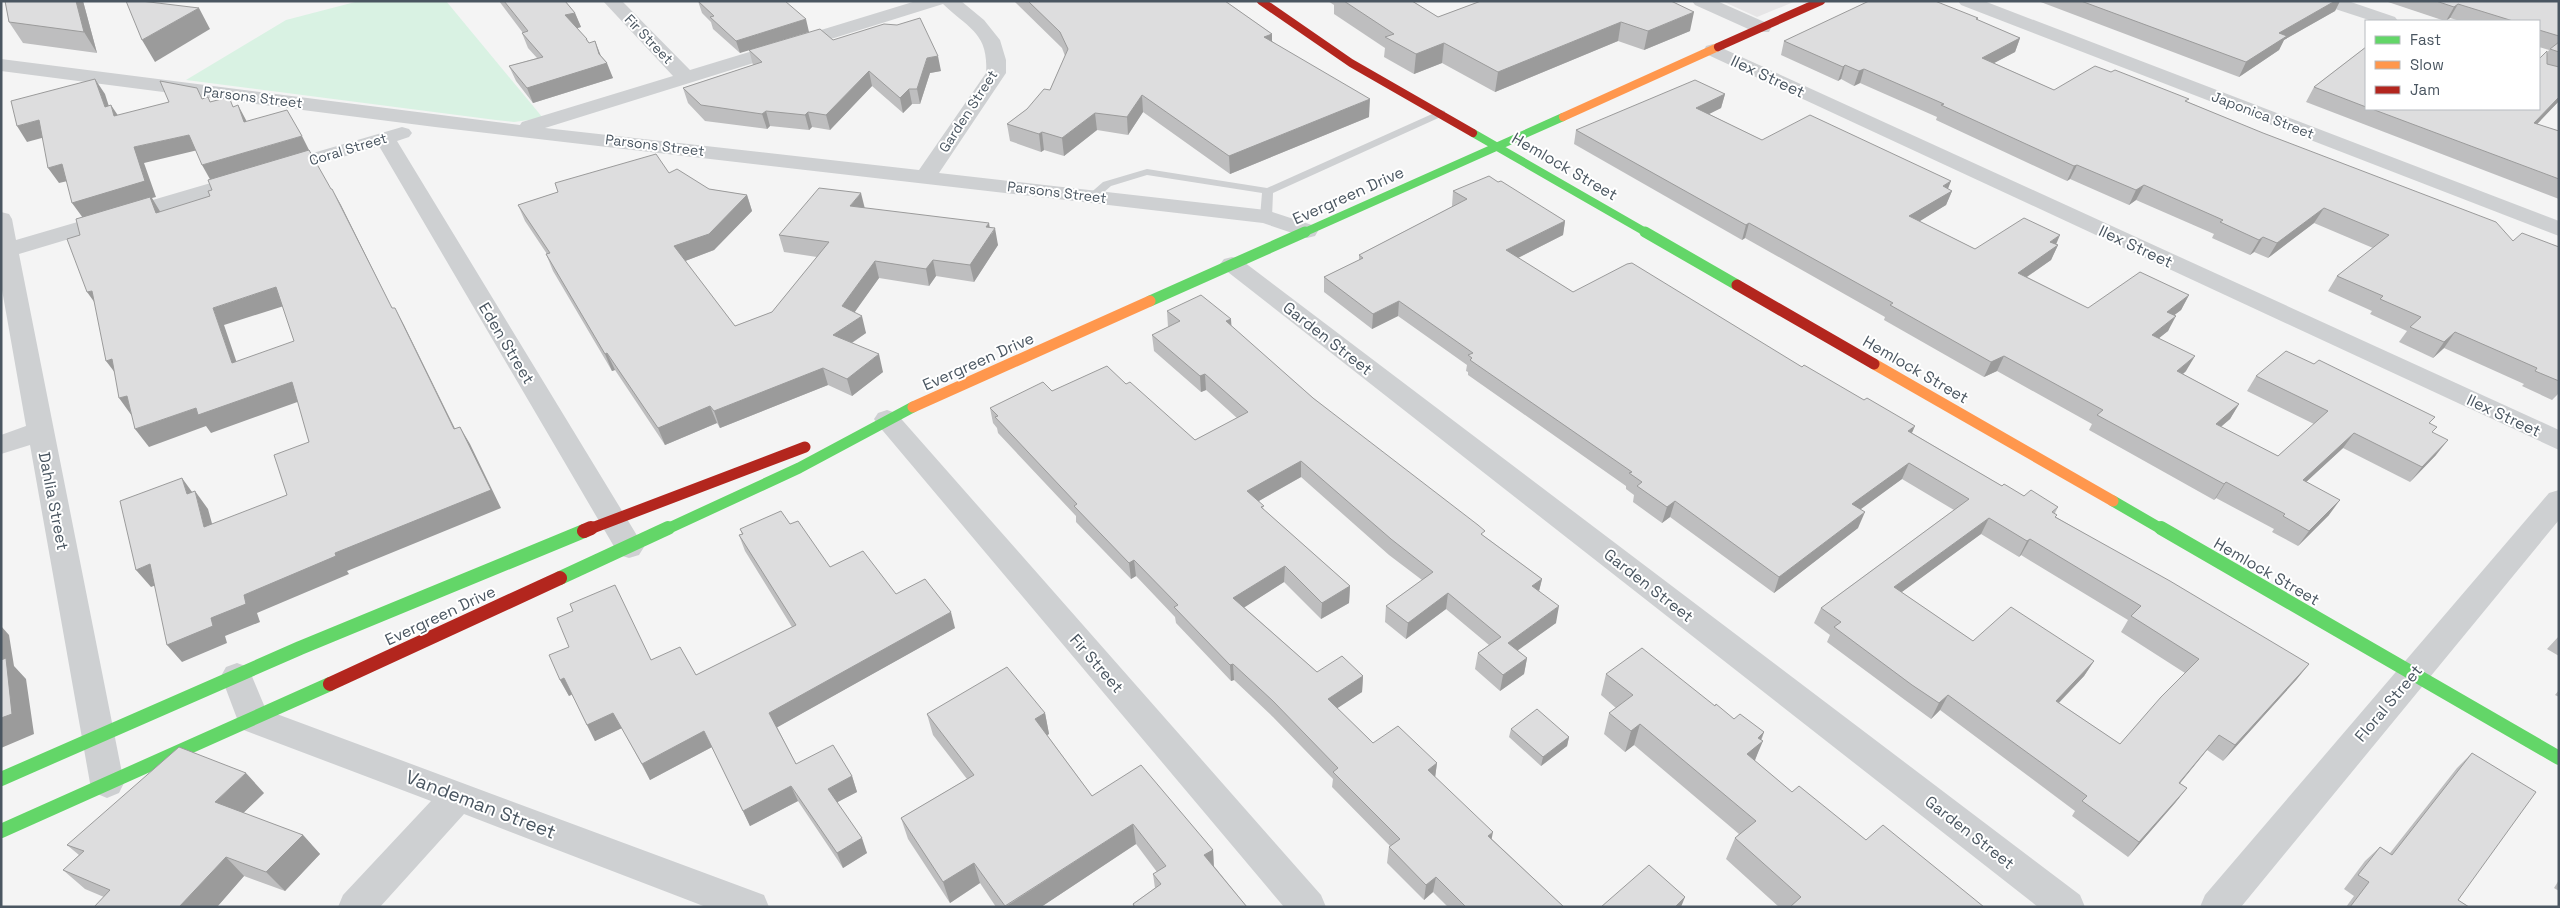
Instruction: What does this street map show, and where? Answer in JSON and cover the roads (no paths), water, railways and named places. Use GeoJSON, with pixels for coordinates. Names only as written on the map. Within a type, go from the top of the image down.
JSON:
{"type":"FeatureCollection","features":[{"type":"Feature","properties":{"kind":"street","name":"Fir Street"},"geometry":{"type":"LineString","coordinates":[[612,1],[686,78]]}},
{"type":"Feature","properties":{"kind":"street"},"geometry":{"type":"LineString","coordinates":[[518,129],[936,1]]}},
{"type":"Feature","properties":{"kind":"street","name":"Garden Street"},"geometry":{"type":"LineString","coordinates":[[925,177],[996,73],[998,62],[991,36],[950,1]]}},
{"type":"Feature","properties":{"kind":"street","name":"Hemlock Street"},"geometry":{"type":"LineString","coordinates":[[1261,1],[1351,63],[2559,758]]}},
{"type":"Feature","properties":{"kind":"street"},"geometry":{"type":"LineString","coordinates":[[1701,1],[1762,28]]}},
{"type":"Feature","properties":{"kind":"street","name":"Evergreen Drive"},"geometry":{"type":"LineString","coordinates":[[1,779],[376,615],[613,520],[887,419],[1232,264],[1499,147],[1821,1]]}},
{"type":"Feature","properties":{"kind":"street","name":"Japonica Street"},"geometry":{"type":"LineString","coordinates":[[1966,1],[2559,229]]}},
{"type":"Feature","properties":{"kind":"street"},"geometry":{"type":"LineString","coordinates":[[2329,1],[2386,20]]}},
{"type":"Feature","properties":{"kind":"street","name":"Ilex Street"},"geometry":{"type":"LineString","coordinates":[[1713,50],[2559,441]]}},
{"type":"Feature","properties":{"kind":"street","name":"Parsons Street"},"geometry":{"type":"LineString","coordinates":[[1,65],[436,120],[1266,216],[1307,231]]}},
{"type":"Feature","properties":{"kind":"street","name":"Coral Street"},"geometry":{"type":"LineString","coordinates":[[4,251],[385,139],[436,120]]}},
{"type":"Feature","properties":{"kind":"street","name":"Eden Street"},"geometry":{"type":"LineString","coordinates":[[385,139],[629,547]]}},
{"type":"Feature","properties":{"kind":"street","name":"Dahlia Street"},"geometry":{"type":"LineString","coordinates":[[1,219],[4,251],[107,783]]}},
{"type":"Feature","properties":{"kind":"street","name":"Garden Street"},"geometry":{"type":"LineString","coordinates":[[1232,264],[2067,907]]}},
{"type":"Feature","properties":{"kind":"street","name":"Fir Street"},"geometry":{"type":"LineString","coordinates":[[887,419],[1308,907]]}},
{"type":"Feature","properties":{"kind":"street","name":"Evergreen Drive"},"geometry":{"type":"LineString","coordinates":[[1,831],[252,719],[799,468],[887,419]]}},
{"type":"Feature","properties":{"kind":"street"},"geometry":{"type":"LineString","coordinates":[[1,445],[40,431]]}},
{"type":"Feature","properties":{"kind":"street","name":"Floral Street"},"geometry":{"type":"LineString","coordinates":[[2218,907],[2559,500]]}},
{"type":"Feature","properties":{"kind":"street"},"geometry":{"type":"LineString","coordinates":[[236,676],[252,719]]}},
{"type":"Feature","properties":{"kind":"street","name":"Vandeman Street"},"geometry":{"type":"LineString","coordinates":[[252,719],[459,795],[751,907]]}},
{"type":"Feature","properties":{"kind":"street"},"geometry":{"type":"LineString","coordinates":[[356,907],[459,795]]}},
{"type":"Feature","properties":{"kind":"lane"},"geometry":{"type":"LineString","coordinates":[[1093,196],[1107,184],[1147,172],[1268,191],[1441,114]]}},
{"type":"Feature","properties":{"kind":"lane"},"geometry":{"type":"LineString","coordinates":[[1266,216],[1268,191]]}}]}
